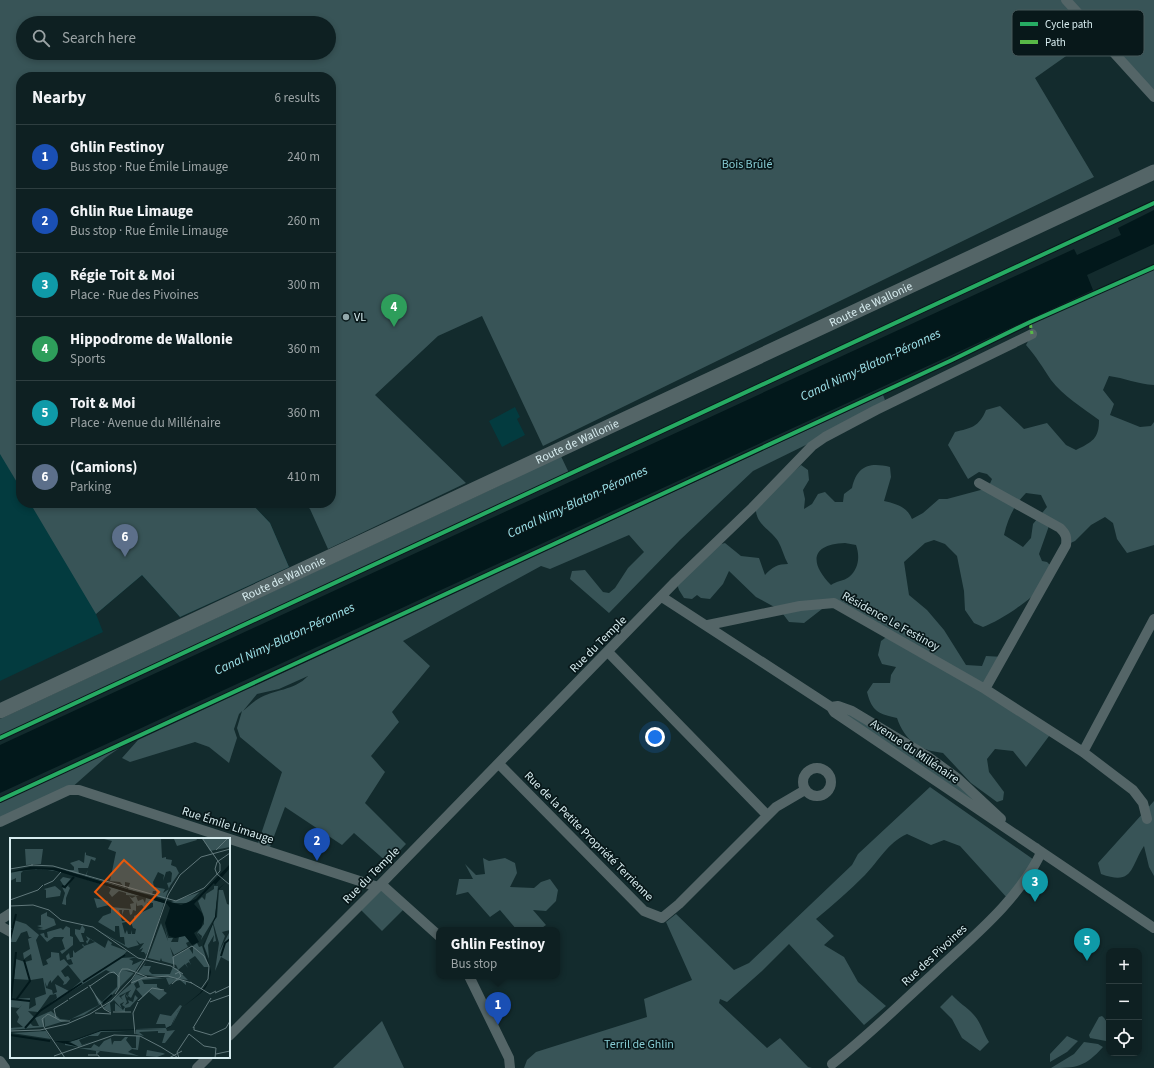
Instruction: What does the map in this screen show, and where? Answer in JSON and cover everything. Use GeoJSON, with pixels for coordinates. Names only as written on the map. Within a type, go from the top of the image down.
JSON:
{"type":"FeatureCollection","features":[{"type":"Feature","properties":{"kind":"main road","name":"Route de Wallonie"},"geometry":{"type":"LineString","coordinates":[[0,711],[1154,172]]}},
{"type":"Feature","properties":{"kind":"street"},"geometry":{"type":"LineString","coordinates":[[1066,0],[1075,10]]}},
{"type":"Feature","properties":{"kind":"street"},"geometry":{"type":"LineString","coordinates":[[1117,56],[1154,97]]}},
{"type":"Feature","properties":{"kind":"street","name":"Rue du Temple"},"geometry":{"type":"LineString","coordinates":[[230,1035],[499,764],[662,597],[676,580],[752,508],[812,446],[825,436],[1032,334]]}},
{"type":"Feature","properties":{"kind":"street"},"geometry":{"type":"LineString","coordinates":[[979,484],[1060,528],[1065,533],[1067,539],[1066,545],[985,689]]}},
{"type":"Feature","properties":{"kind":"street","name":"Avenue du Millénaire"},"geometry":{"type":"LineString","coordinates":[[662,597],[708,625],[831,707],[834,712],[1154,928]]}},
{"type":"Feature","properties":{"kind":"street","name":"Résidence Le Festinoy"},"geometry":{"type":"LineString","coordinates":[[708,625],[800,606],[834,603],[985,689],[1083,752],[1133,790],[1143,803],[1147,819]]}},
{"type":"Feature","properties":{"kind":"street"},"geometry":{"type":"LineString","coordinates":[[1083,752],[1154,619]]}},
{"type":"Feature","properties":{"kind":"street"},"geometry":{"type":"LineString","coordinates":[[608,652],[767,815]]}},
{"type":"Feature","properties":{"kind":"street"},"geometry":{"type":"LineString","coordinates":[[831,707],[838,706],[852,711],[890,732],[927,756],[957,778],[1041,853]]}},
{"type":"Feature","properties":{"kind":"street","name":"Rue de la Petite Propriété Terrienne"},"geometry":{"type":"LineString","coordinates":[[499,764],[644,911],[662,918],[679,904],[767,815],[787,799],[805,790]]}},
{"type":"Feature","properties":{"kind":"street","name":"Rue Émile Limauge"},"geometry":{"type":"LineString","coordinates":[[0,822],[70,790],[94,795],[229,838]]}},
{"type":"Feature","properties":{"kind":"street","name":"Rue Émile Limauge"},"geometry":{"type":"LineString","coordinates":[[230,838],[379,886],[436,934]]}},
{"type":"Feature","properties":{"kind":"street","name":"Rue des Pivoines"},"geometry":{"type":"LineString","coordinates":[[832,1064],[874,1029],[972,938],[1010,900],[1041,853]]}},
{"type":"Feature","properties":{"kind":"street"},"geometry":{"type":"LineString","coordinates":[[0,920],[10,914]]}},
{"type":"Feature","properties":{"kind":"street"},"geometry":{"type":"LineString","coordinates":[[0,926],[10,931]]}},
{"type":"Feature","properties":{"kind":"street"},"geometry":{"type":"LineString","coordinates":[[470,979],[509,1058],[510,1068]]}},
{"type":"Feature","properties":{"kind":"street"},"geometry":{"type":"LineString","coordinates":[[197,1068],[207,1058]]}},
{"type":"Feature","properties":{"kind":"street"},"geometry":{"type":"LineString","coordinates":[[0,1061],[5,1068]]}},
{"type":"Feature","properties":{"kind":"shaded area"},"geometry":{"type":"Polygon","coordinates":[[[0,0],[16,16],[16,60],[22,60],[21,72],[16,72],[16,508],[256,508],[270,523],[289,567],[180,617],[142,575],[96,614],[103,632],[0,681],[0,0]]]}},
{"type":"Feature","properties":{"kind":"shaded area"},"geometry":{"type":"Polygon","coordinates":[[[515,407],[520,417],[517,419],[525,435],[502,447],[489,421],[515,407]]]}},
{"type":"Feature","properties":{"kind":"green space","name":"Bois Brûlé"},"geometry":{"type":"Polygon","coordinates":[[[0,0],[1154,0],[1154,97],[1112,56],[1144,56],[1144,10],[1012,10],[1012,56],[1066,56],[1035,78],[1094,177],[543,446],[482,316],[438,336],[375,395],[466,483],[328,549],[309,508],[336,508],[336,72],[16,72],[16,481],[0,454],[0,0]]]}},
{"type":"Feature","properties":{"kind":"green space"},"geometry":{"type":"Polygon","coordinates":[[[1154,267],[1154,385],[1109,376],[1103,390],[1114,404],[1110,415],[1140,427],[1151,426],[1154,422],[1154,545],[1127,553],[1117,539],[1113,523],[1105,517],[1091,525],[1075,541],[1066,545],[1067,539],[1050,523],[1039,554],[1042,561],[1047,562],[1053,568],[1045,583],[1032,597],[998,620],[983,627],[974,623],[965,610],[964,591],[957,556],[945,544],[934,540],[925,543],[904,562],[909,595],[927,610],[944,630],[966,665],[982,666],[986,656],[1004,657],[985,689],[1052,732],[1026,767],[1013,751],[995,749],[987,759],[989,772],[1004,792],[1003,800],[997,802],[971,783],[943,753],[927,750],[914,743],[904,733],[897,718],[877,711],[871,704],[867,692],[873,683],[890,683],[891,675],[896,667],[882,664],[878,655],[881,641],[889,635],[834,603],[822,609],[804,623],[789,622],[780,610],[756,597],[729,571],[723,584],[710,599],[701,598],[697,595],[692,599],[684,598],[676,581],[711,547],[725,543],[741,556],[759,558],[765,575],[775,566],[788,564],[778,541],[757,517],[756,505],[801,465],[808,470],[809,480],[803,490],[805,499],[804,509],[812,504],[818,494],[825,492],[835,502],[843,502],[844,494],[852,488],[857,475],[861,470],[865,467],[876,465],[890,467],[891,477],[884,501],[901,507],[910,515],[912,519],[923,513],[939,499],[947,499],[988,488],[992,479],[987,474],[979,472],[968,479],[948,445],[955,432],[974,426],[986,410],[1000,406],[1024,429],[1047,423],[1066,445],[1076,450],[1086,445],[1096,436],[1098,432],[1099,420],[1074,402],[1056,386],[1026,345],[1032,334],[1030,322],[1154,267]],[[1026,493],[1012,512],[1004,535],[1023,547],[1031,538],[1033,524],[1047,507],[1041,495],[1026,493]],[[845,543],[825,547],[817,556],[819,569],[831,585],[849,577],[857,566],[858,554],[856,545],[845,543]]]}},
{"type":"Feature","properties":{"kind":"green space"},"geometry":{"type":"Polygon","coordinates":[[[883,395],[885,400],[878,406],[814,441],[753,471],[680,540],[609,613],[570,579],[572,571],[585,570],[603,592],[609,593],[615,588],[628,568],[644,552],[629,535],[550,569],[541,566],[403,641],[430,666],[392,712],[399,722],[371,756],[385,772],[365,803],[406,844],[388,863],[354,833],[342,845],[285,807],[270,847],[258,843],[282,772],[240,737],[237,728],[242,711],[239,714],[234,729],[237,738],[229,763],[209,747],[195,742],[130,762],[122,758],[138,740],[883,395]],[[308,676],[279,689],[257,694],[243,711],[256,700],[271,693],[297,685],[308,676]]]}},
{"type":"Feature","properties":{"kind":"green space"},"geometry":{"type":"Polygon","coordinates":[[[558,450],[569,473],[0,738],[0,719],[505,483],[558,450]]]}},
{"type":"Feature","properties":{"kind":"green space"},"geometry":{"type":"Polygon","coordinates":[[[33,508],[256,508],[270,523],[289,567],[180,617],[142,575],[96,614],[33,508]]]}},
{"type":"Feature","properties":{"kind":"green space"},"geometry":{"type":"Polygon","coordinates":[[[836,706],[890,732],[993,812],[1041,853],[865,733],[836,706]]]}},
{"type":"Feature","properties":{"kind":"green space"},"geometry":{"type":"Polygon","coordinates":[[[131,740],[105,758],[69,790],[0,822],[0,800],[131,740]]]}},
{"type":"Feature","properties":{"kind":"green space","name":"Terril de Ghlin"},"geometry":{"type":"Polygon","coordinates":[[[930,787],[1037,862],[1009,900],[960,846],[944,840],[931,845],[907,834],[894,842],[865,875],[816,919],[834,936],[824,945],[844,957],[858,982],[886,1006],[864,1025],[789,944],[762,971],[727,1002],[720,999],[719,1003],[767,1048],[780,1038],[808,1067],[812,1068],[524,1068],[527,1060],[536,1052],[647,1017],[644,999],[692,980],[666,922],[676,914],[734,970],[749,963],[852,865],[858,854],[930,787]]]}},
{"type":"Feature","properties":{"kind":"green space"},"geometry":{"type":"Polygon","coordinates":[[[1154,801],[1154,876],[1149,867],[1144,846],[1130,872],[1125,876],[1120,878],[1101,874],[1098,863],[1154,801]]]}},
{"type":"Feature","properties":{"kind":"green space"},"geometry":{"type":"Polygon","coordinates":[[[483,858],[489,861],[505,858],[515,863],[517,873],[510,887],[534,888],[541,882],[550,879],[558,890],[556,901],[546,911],[533,910],[546,925],[543,927],[514,927],[500,910],[490,917],[468,892],[456,895],[459,879],[473,879],[465,864],[476,875],[485,874],[483,858]]]}},
{"type":"Feature","properties":{"kind":"green space"},"geometry":{"type":"Polygon","coordinates":[[[381,884],[407,906],[382,931],[358,907],[381,884]]]}},
{"type":"Feature","properties":{"kind":"green space"},"geometry":{"type":"Polygon","coordinates":[[[952,995],[976,1017],[989,1042],[980,1051],[962,1038],[952,1019],[940,1007],[952,995]]]}},
{"type":"Feature","properties":{"kind":"green space"},"geometry":{"type":"Polygon","coordinates":[[[1102,1016],[1106,1022],[1106,1041],[1090,1038],[1089,1035],[1099,1017],[1102,1016]]]}},
{"type":"Feature","properties":{"kind":"green space"},"geometry":{"type":"Polygon","coordinates":[[[382,1021],[404,1068],[333,1068],[382,1021]]]}},
{"type":"Feature","properties":{"kind":"green space"},"geometry":{"type":"Polygon","coordinates":[[[1067,1036],[1078,1041],[1067,1052],[1050,1062],[1050,1054],[1067,1036]]]}},
{"type":"Feature","properties":{"kind":"green space"},"geometry":{"type":"Polygon","coordinates":[[[1084,1042],[1098,1044],[1103,1047],[1091,1059],[1080,1065],[1068,1068],[1051,1068],[1074,1054],[1084,1042]]]}},
{"type":"Feature","properties":{"kind":"water","name":"Canal Nimy-Blaton-Péronnes"},"geometry":{"type":"Polygon","coordinates":[[[1154,210],[1154,244],[1087,275],[1093,290],[0,793],[0,745],[1074,249],[1077,255],[1121,235],[1118,228],[1154,210]]]}},
{"type":"Feature","properties":{"kind":"marked path"},"geometry":{"type":"LineString","coordinates":[[1030,322],[1032,334]]}},
{"type":"Feature","properties":{"kind":"cycle path"},"geometry":{"type":"LineString","coordinates":[[0,738],[1154,203]]}},
{"type":"Feature","properties":{"kind":"cycle path"},"geometry":{"type":"LineString","coordinates":[[0,800],[952,360],[1030,322],[1154,267]]}},
{"type":"Feature","properties":{"kind":"place","name":"VL"},"geometry":{"type":"Point","coordinates":[346,317]}},
{"type":"Feature","properties":{"kind":"place","name":"Hippodrome de Wallonie"},"geometry":{"type":"Point","coordinates":[394,327]}},
{"type":"Feature","properties":{"kind":"place","name":"(Camions)"},"geometry":{"type":"Point","coordinates":[125,557]}},
{"type":"Feature","properties":{"kind":"place","name":"Ghlin Rue Limauge"},"geometry":{"type":"Point","coordinates":[317,861]}},
{"type":"Feature","properties":{"kind":"place","name":"Régie Toit & Moi"},"geometry":{"type":"Point","coordinates":[1035,902]}},
{"type":"Feature","properties":{"kind":"place","name":"Toit & Moi"},"geometry":{"type":"Point","coordinates":[1087,961]}},
{"type":"Feature","properties":{"kind":"place","name":"Ghlin Festinoy"},"geometry":{"type":"Point","coordinates":[498,1025]}}]}
